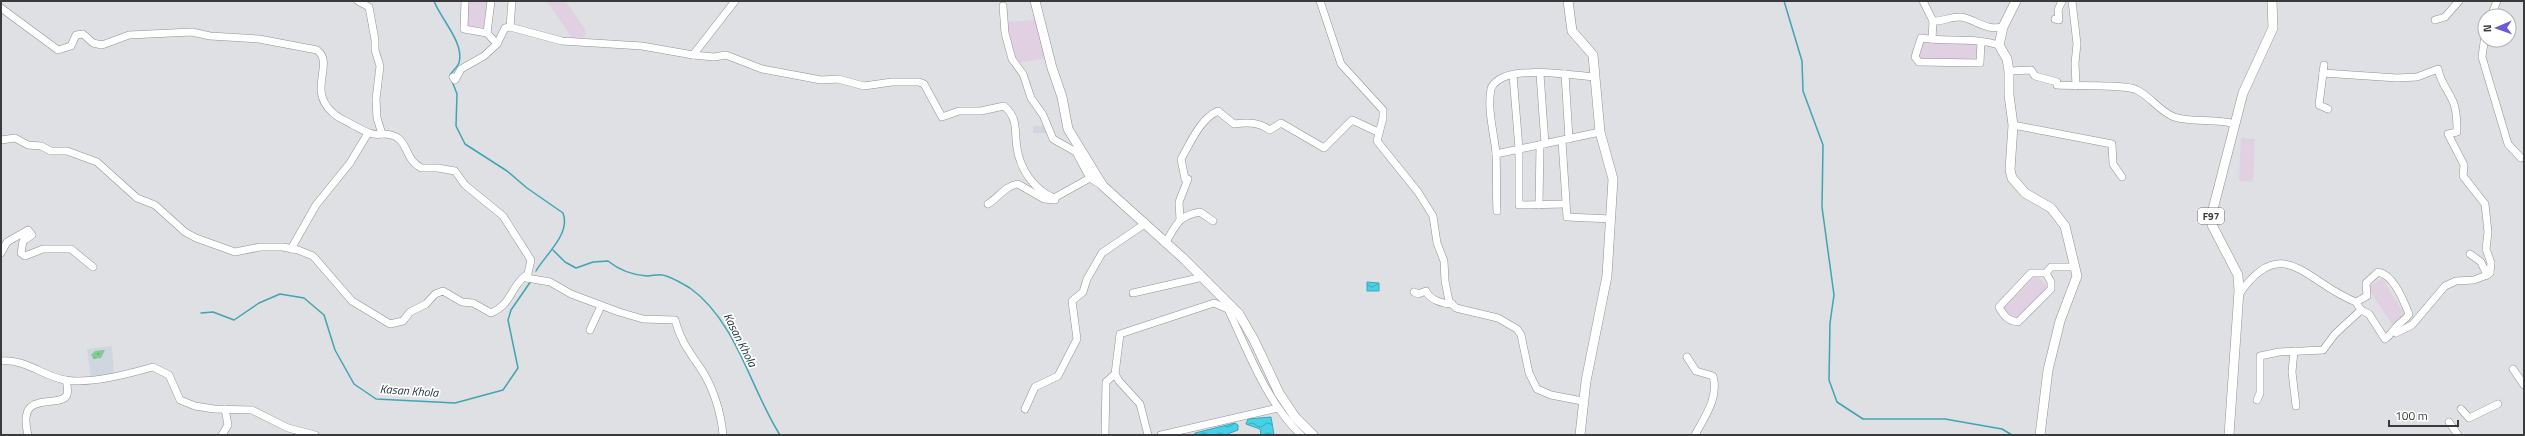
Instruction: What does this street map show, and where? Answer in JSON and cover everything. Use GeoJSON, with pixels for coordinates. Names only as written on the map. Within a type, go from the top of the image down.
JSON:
{"type":"FeatureCollection","features":[{"type":"Feature","properties":{"kind":"main road"},"geometry":{"type":"LineString","coordinates":[[1035,1],[1052,68],[1062,97],[1068,129],[1103,186],[1146,223],[1203,277],[1239,314],[1254,340],[1279,393],[1295,417],[1313,435]]}},
{"type":"Feature","properties":{"kind":"main road"},"geometry":{"type":"LineString","coordinates":[[1568,1],[1572,31],[1592,52],[1600,132],[1613,179],[1607,276],[1582,401],[1580,435]]}},
{"type":"Feature","properties":{"kind":"main road"},"geometry":{"type":"LineString","coordinates":[[2016,1],[2003,27],[1999,45],[2007,59],[2009,71],[2009,95],[2013,125],[2010,170],[2012,178],[2020,189],[2048,205],[2067,231],[2077,280],[2060,321],[2048,370],[2040,435]]}},
{"type":"Feature","properties":{"kind":"main road","name":"F97"},"geometry":{"type":"LineString","coordinates":[[2229,435],[2240,293],[2238,275],[2212,225],[2211,217],[2235,124],[2250,76],[2273,28],[2272,1]]}},
{"type":"Feature","properties":{"kind":"street"},"geometry":{"type":"LineString","coordinates":[[358,1],[369,7],[375,40],[375,50],[380,66],[376,99],[377,118],[382,134]]}},
{"type":"Feature","properties":{"kind":"street"},"geometry":{"type":"LineString","coordinates":[[465,1],[464,29],[487,34],[497,44]]}},
{"type":"Feature","properties":{"kind":"street"},"geometry":{"type":"LineString","coordinates":[[487,34],[491,1]]}},
{"type":"Feature","properties":{"kind":"street"},"geometry":{"type":"LineString","coordinates":[[510,27],[512,1]]}},
{"type":"Feature","properties":{"kind":"street"},"geometry":{"type":"LineString","coordinates":[[693,55],[735,1]]}},
{"type":"Feature","properties":{"kind":"street"},"geometry":{"type":"LineString","coordinates":[[1320,1],[1341,64],[1383,110],[1384,118],[1378,132],[1379,144],[1401,169],[1433,216],[1437,243],[1444,261],[1446,289],[1452,304]]}},
{"type":"Feature","properties":{"kind":"street"},"geometry":{"type":"LineString","coordinates":[[1923,1],[1933,22],[1932,39]]}},
{"type":"Feature","properties":{"kind":"street"},"geometry":{"type":"LineString","coordinates":[[2062,1],[2058,10],[2057,20],[2073,20]]}},
{"type":"Feature","properties":{"kind":"street"},"geometry":{"type":"LineString","coordinates":[[2072,1],[2073,20],[2077,44],[2075,63],[2076,86]]}},
{"type":"Feature","properties":{"kind":"street"},"geometry":{"type":"LineString","coordinates":[[2435,20],[2444,17],[2459,1]]}},
{"type":"Feature","properties":{"kind":"street"},"geometry":{"type":"LineString","coordinates":[[1003,6],[1005,33],[1012,59],[1022,74],[1031,98],[1043,115],[1054,138],[1076,152],[1090,178],[1103,186]]}},
{"type":"Feature","properties":{"kind":"street"},"geometry":{"type":"LineString","coordinates":[[1,8],[58,50],[71,46],[76,35],[83,34],[93,43],[102,45],[129,35],[192,32],[210,36],[258,39],[317,50],[321,53],[324,65],[319,90],[324,102],[332,113],[374,136],[390,134],[400,138],[405,144],[409,158],[421,168],[438,168],[455,171],[465,185],[504,216],[531,260],[527,278]]}},
{"type":"Feature","properties":{"kind":"street"},"geometry":{"type":"LineString","coordinates":[[1933,22],[1942,22],[1959,17],[1993,29],[2003,27]]}},
{"type":"Feature","properties":{"kind":"street"},"geometry":{"type":"LineString","coordinates":[[453,77],[455,80],[461,69],[484,56],[497,44],[505,28],[510,27],[562,41],[642,46],[714,57],[726,55],[762,69],[821,80],[838,80],[864,86],[892,82],[919,82],[924,84],[942,117],[959,111],[981,111],[1004,106],[1014,118],[1016,148],[1022,167],[1040,190],[1054,198],[1058,197]]}},
{"type":"Feature","properties":{"kind":"street"},"geometry":{"type":"LineString","coordinates":[[1981,41],[1980,63],[1919,62],[1915,57],[1918,41],[1921,38],[1981,41],[1999,45]]}},
{"type":"Feature","properties":{"kind":"street"},"geometry":{"type":"LineString","coordinates":[[2483,48],[2482,57],[2508,144],[2523,160]]}},
{"type":"Feature","properties":{"kind":"street"},"geometry":{"type":"LineString","coordinates":[[2324,65],[2319,105],[2328,109]]}},
{"type":"Feature","properties":{"kind":"street"},"geometry":{"type":"LineString","coordinates":[[2324,73],[2417,77],[2438,69],[2439,78],[2453,102],[2457,116],[2457,132],[2448,134],[2464,164],[2463,176],[2485,204],[2488,232],[2486,250],[2491,263],[2489,273]]}},
{"type":"Feature","properties":{"kind":"street"},"geometry":{"type":"LineString","coordinates":[[2009,71],[2031,70],[2035,76],[2057,82],[2057,85],[2130,87],[2150,99],[2164,112],[2175,117],[2224,120],[2235,124]]}},
{"type":"Feature","properties":{"kind":"street"},"geometry":{"type":"LineString","coordinates":[[1540,74],[1543,145],[1540,205]]}},
{"type":"Feature","properties":{"kind":"street"},"geometry":{"type":"LineString","coordinates":[[1497,212],[1496,154],[1491,88],[1502,78],[1513,75],[1566,74],[1595,77]]}},
{"type":"Feature","properties":{"kind":"street"},"geometry":{"type":"LineString","coordinates":[[1566,74],[1565,214],[1571,219],[1611,219]]}},
{"type":"Feature","properties":{"kind":"street"},"geometry":{"type":"LineString","coordinates":[[1513,75],[1519,149],[1519,205],[1565,204]]}},
{"type":"Feature","properties":{"kind":"street"},"geometry":{"type":"LineString","coordinates":[[1180,220],[1179,202],[1188,179],[1184,179],[1181,159],[1200,126],[1211,114],[1218,111],[1234,124],[1251,122],[1270,130],[1281,123],[1324,148],[1352,120],[1378,132]]}},
{"type":"Feature","properties":{"kind":"street"},"geometry":{"type":"LineString","coordinates":[[2013,125],[2112,144],[2113,164],[2122,177]]}},
{"type":"Feature","properties":{"kind":"street"},"geometry":{"type":"LineString","coordinates":[[1496,154],[1600,132]]}},
{"type":"Feature","properties":{"kind":"street"},"geometry":{"type":"LineString","coordinates":[[291,249],[316,205],[350,163],[368,133]]}},
{"type":"Feature","properties":{"kind":"street"},"geometry":{"type":"LineString","coordinates":[[1,140],[15,138],[28,145],[41,146],[51,151],[67,151],[97,162],[137,198],[155,205],[184,232],[196,238],[235,252],[260,247],[291,249],[313,256],[352,301],[390,324],[403,321],[410,312],[426,304],[435,294],[443,291],[462,302],[473,303],[491,313],[507,302],[518,282],[525,276],[527,278],[550,282],[571,294],[601,306],[643,319],[675,320],[682,343],[702,370],[716,400],[723,435]]}},
{"type":"Feature","properties":{"kind":"street"},"geometry":{"type":"LineString","coordinates":[[988,204],[999,197],[1006,188],[1018,184],[1044,199],[1052,201],[1090,178]]}},
{"type":"Feature","properties":{"kind":"street"},"geometry":{"type":"LineString","coordinates":[[1166,242],[1184,216],[1200,212],[1213,221]]}},
{"type":"Feature","properties":{"kind":"street"},"geometry":{"type":"LineString","coordinates":[[1025,409],[1035,387],[1058,376],[1077,339],[1072,301],[1083,292],[1087,279],[1102,254],[1146,223]]}},
{"type":"Feature","properties":{"kind":"street"},"geometry":{"type":"LineString","coordinates":[[1,253],[7,242],[28,230],[32,235],[23,241],[21,254],[25,256],[43,249],[71,249],[93,267]]}},
{"type":"Feature","properties":{"kind":"street"},"geometry":{"type":"LineString","coordinates":[[2470,254],[2481,262],[2489,273]]}},
{"type":"Feature","properties":{"kind":"street"},"geometry":{"type":"LineString","coordinates":[[2240,293],[2256,272],[2268,265],[2280,263],[2306,272],[2342,297],[2356,302],[2361,310],[2369,314],[2386,339]]}},
{"type":"Feature","properties":{"kind":"street"},"geometry":{"type":"LineString","coordinates":[[2046,273],[2051,267],[2075,267]]}},
{"type":"Feature","properties":{"kind":"street"},"geometry":{"type":"LineString","coordinates":[[2356,302],[2367,296],[2366,283],[2370,277],[2378,272],[2384,273],[2402,297],[2409,314],[2405,322],[2396,326],[2393,334],[2386,339]]}},
{"type":"Feature","properties":{"kind":"street"},"geometry":{"type":"LineString","coordinates":[[2031,273],[2046,273],[2051,282],[2051,290],[2018,322],[2012,322],[2005,317],[2000,308],[2011,293],[2031,273]]}},
{"type":"Feature","properties":{"kind":"street"},"geometry":{"type":"LineString","coordinates":[[2386,339],[2392,337],[2400,329],[2412,325],[2445,286],[2456,281],[2474,280],[2489,273]]}},
{"type":"Feature","properties":{"kind":"street"},"geometry":{"type":"LineString","coordinates":[[1133,293],[1203,277]]}},
{"type":"Feature","properties":{"kind":"street"},"geometry":{"type":"LineString","coordinates":[[1414,292],[1418,294],[1426,291],[1431,298],[1452,304],[1458,309],[1498,318],[1514,325],[1521,335],[1525,359],[1537,389],[1551,395],[1582,401]]}},
{"type":"Feature","properties":{"kind":"street"},"geometry":{"type":"LineString","coordinates":[[1148,435],[1140,404],[1118,382],[1114,374],[1117,345],[1122,332],[1214,303],[1228,309],[1267,390],[1284,419],[1301,435]]}},
{"type":"Feature","properties":{"kind":"street"},"geometry":{"type":"LineString","coordinates":[[590,330],[601,306]]}},
{"type":"Feature","properties":{"kind":"street"},"geometry":{"type":"LineString","coordinates":[[2257,400],[2260,393],[2260,356],[2279,352],[2323,350],[2335,334],[2361,310]]}},
{"type":"Feature","properties":{"kind":"street"},"geometry":{"type":"LineString","coordinates":[[2294,352],[2292,372],[2296,406]]}},
{"type":"Feature","properties":{"kind":"street"},"geometry":{"type":"LineString","coordinates":[[1687,358],[1696,371],[1713,376],[1715,382],[1715,397],[1695,435]]}},
{"type":"Feature","properties":{"kind":"street"},"geometry":{"type":"LineString","coordinates":[[1,361],[10,360],[33,365],[51,376],[66,380],[118,377],[153,367],[168,375],[180,400],[196,406],[252,410],[288,428],[315,435]]}},
{"type":"Feature","properties":{"kind":"street"},"geometry":{"type":"LineString","coordinates":[[2514,369],[2524,385]]}},
{"type":"Feature","properties":{"kind":"street"},"geometry":{"type":"LineString","coordinates":[[1105,435],[1106,382],[1114,374]]}},
{"type":"Feature","properties":{"kind":"street"},"geometry":{"type":"LineString","coordinates":[[28,435],[26,419],[29,410],[40,401],[57,401],[65,397],[67,394],[66,380]]}},
{"type":"Feature","properties":{"kind":"street"},"geometry":{"type":"LineString","coordinates":[[2461,409],[2469,418],[2498,404]]}},
{"type":"Feature","properties":{"kind":"street"},"geometry":{"type":"LineString","coordinates":[[1161,435],[1278,408]]}},
{"type":"Feature","properties":{"kind":"street"},"geometry":{"type":"LineString","coordinates":[[222,435],[228,425],[225,409]]}},
{"type":"Feature","properties":{"kind":"street"},"geometry":{"type":"LineString","coordinates":[[2449,422],[2458,435]]}},
{"type":"Feature","properties":{"kind":"shaded area"},"geometry":{"type":"Polygon","coordinates":[[[469,1],[488,1],[486,27],[467,26],[469,1]]]}},
{"type":"Feature","properties":{"kind":"shaded area"},"geometry":{"type":"Polygon","coordinates":[[[547,1],[565,1],[585,29],[586,34],[582,38],[572,38],[547,1]]]}},
{"type":"Feature","properties":{"kind":"shaded area"},"geometry":{"type":"Polygon","coordinates":[[[1037,20],[1047,58],[1017,63],[1005,22],[1037,20]]]}},
{"type":"Feature","properties":{"kind":"shaded area"},"geometry":{"type":"Polygon","coordinates":[[[1920,40],[1978,42],[1977,61],[1920,60],[1920,40]]]}},
{"type":"Feature","properties":{"kind":"shaded area"},"geometry":{"type":"Polygon","coordinates":[[[1033,126],[1044,126],[1048,133],[1033,133],[1033,126]]]}},
{"type":"Feature","properties":{"kind":"shaded area"},"geometry":{"type":"Polygon","coordinates":[[[2241,138],[2255,139],[2253,182],[2239,181],[2241,138]]]}},
{"type":"Feature","properties":{"kind":"shaded area"},"geometry":{"type":"Polygon","coordinates":[[[2036,275],[2048,287],[2015,320],[2003,308],[2036,275]]]}},
{"type":"Feature","properties":{"kind":"shaded area"},"geometry":{"type":"Polygon","coordinates":[[[2382,278],[2409,321],[2395,329],[2368,288],[2382,278]]]}},
{"type":"Feature","properties":{"kind":"shaded area"},"geometry":{"type":"Polygon","coordinates":[[[112,346],[114,375],[91,379],[87,349],[112,346]]]}},
{"type":"Feature","properties":{"kind":"green space"},"geometry":{"type":"Polygon","coordinates":[[[105,350],[101,358],[94,359],[91,355],[95,351],[105,350]]]}},
{"type":"Feature","properties":{"kind":"water"},"geometry":{"type":"Polygon","coordinates":[[[1367,282],[1379,283],[1379,291],[1367,291],[1367,282]]]}},
{"type":"Feature","properties":{"kind":"water"},"geometry":{"type":"Polygon","coordinates":[[[1271,417],[1274,435],[1261,435],[1260,429],[1246,424],[1248,419],[1271,417]]]}},
{"type":"Feature","properties":{"kind":"water"},"geometry":{"type":"Polygon","coordinates":[[[1235,423],[1238,425],[1238,430],[1225,435],[1194,435],[1195,433],[1235,423]]]}},
{"type":"Feature","properties":{"kind":"waterway"},"geometry":{"type":"LineString","coordinates":[[434,1],[455,39],[460,55],[459,63],[450,75]]}},
{"type":"Feature","properties":{"kind":"waterway"},"geometry":{"type":"LineString","coordinates":[[1784,1],[1802,61],[1803,91],[1823,145],[1822,207],[1834,295],[1830,323],[1829,380],[1837,402],[1863,419],[1945,419],[2002,429],[2012,435]]}},
{"type":"Feature","properties":{"kind":"waterway"},"geometry":{"type":"LineString","coordinates":[[452,81],[457,94],[456,126],[465,144],[507,171],[527,188],[563,213],[565,221],[560,236],[556,244],[536,271]]}},
{"type":"Feature","properties":{"kind":"waterway","name":"Kasan Khola"},"geometry":{"type":"LineString","coordinates":[[553,250],[565,262],[576,268],[593,262],[608,261],[631,273],[647,276],[665,276],[690,288],[706,302],[720,319],[731,337],[769,417],[780,435]]}},
{"type":"Feature","properties":{"kind":"waterway","name":"Kasan Khola"},"geometry":{"type":"LineString","coordinates":[[201,313],[213,312],[234,320],[259,303],[280,294],[304,298],[324,315],[335,350],[354,384],[376,399],[455,403],[503,390],[518,368],[508,320],[511,310],[531,281]]}}]}
